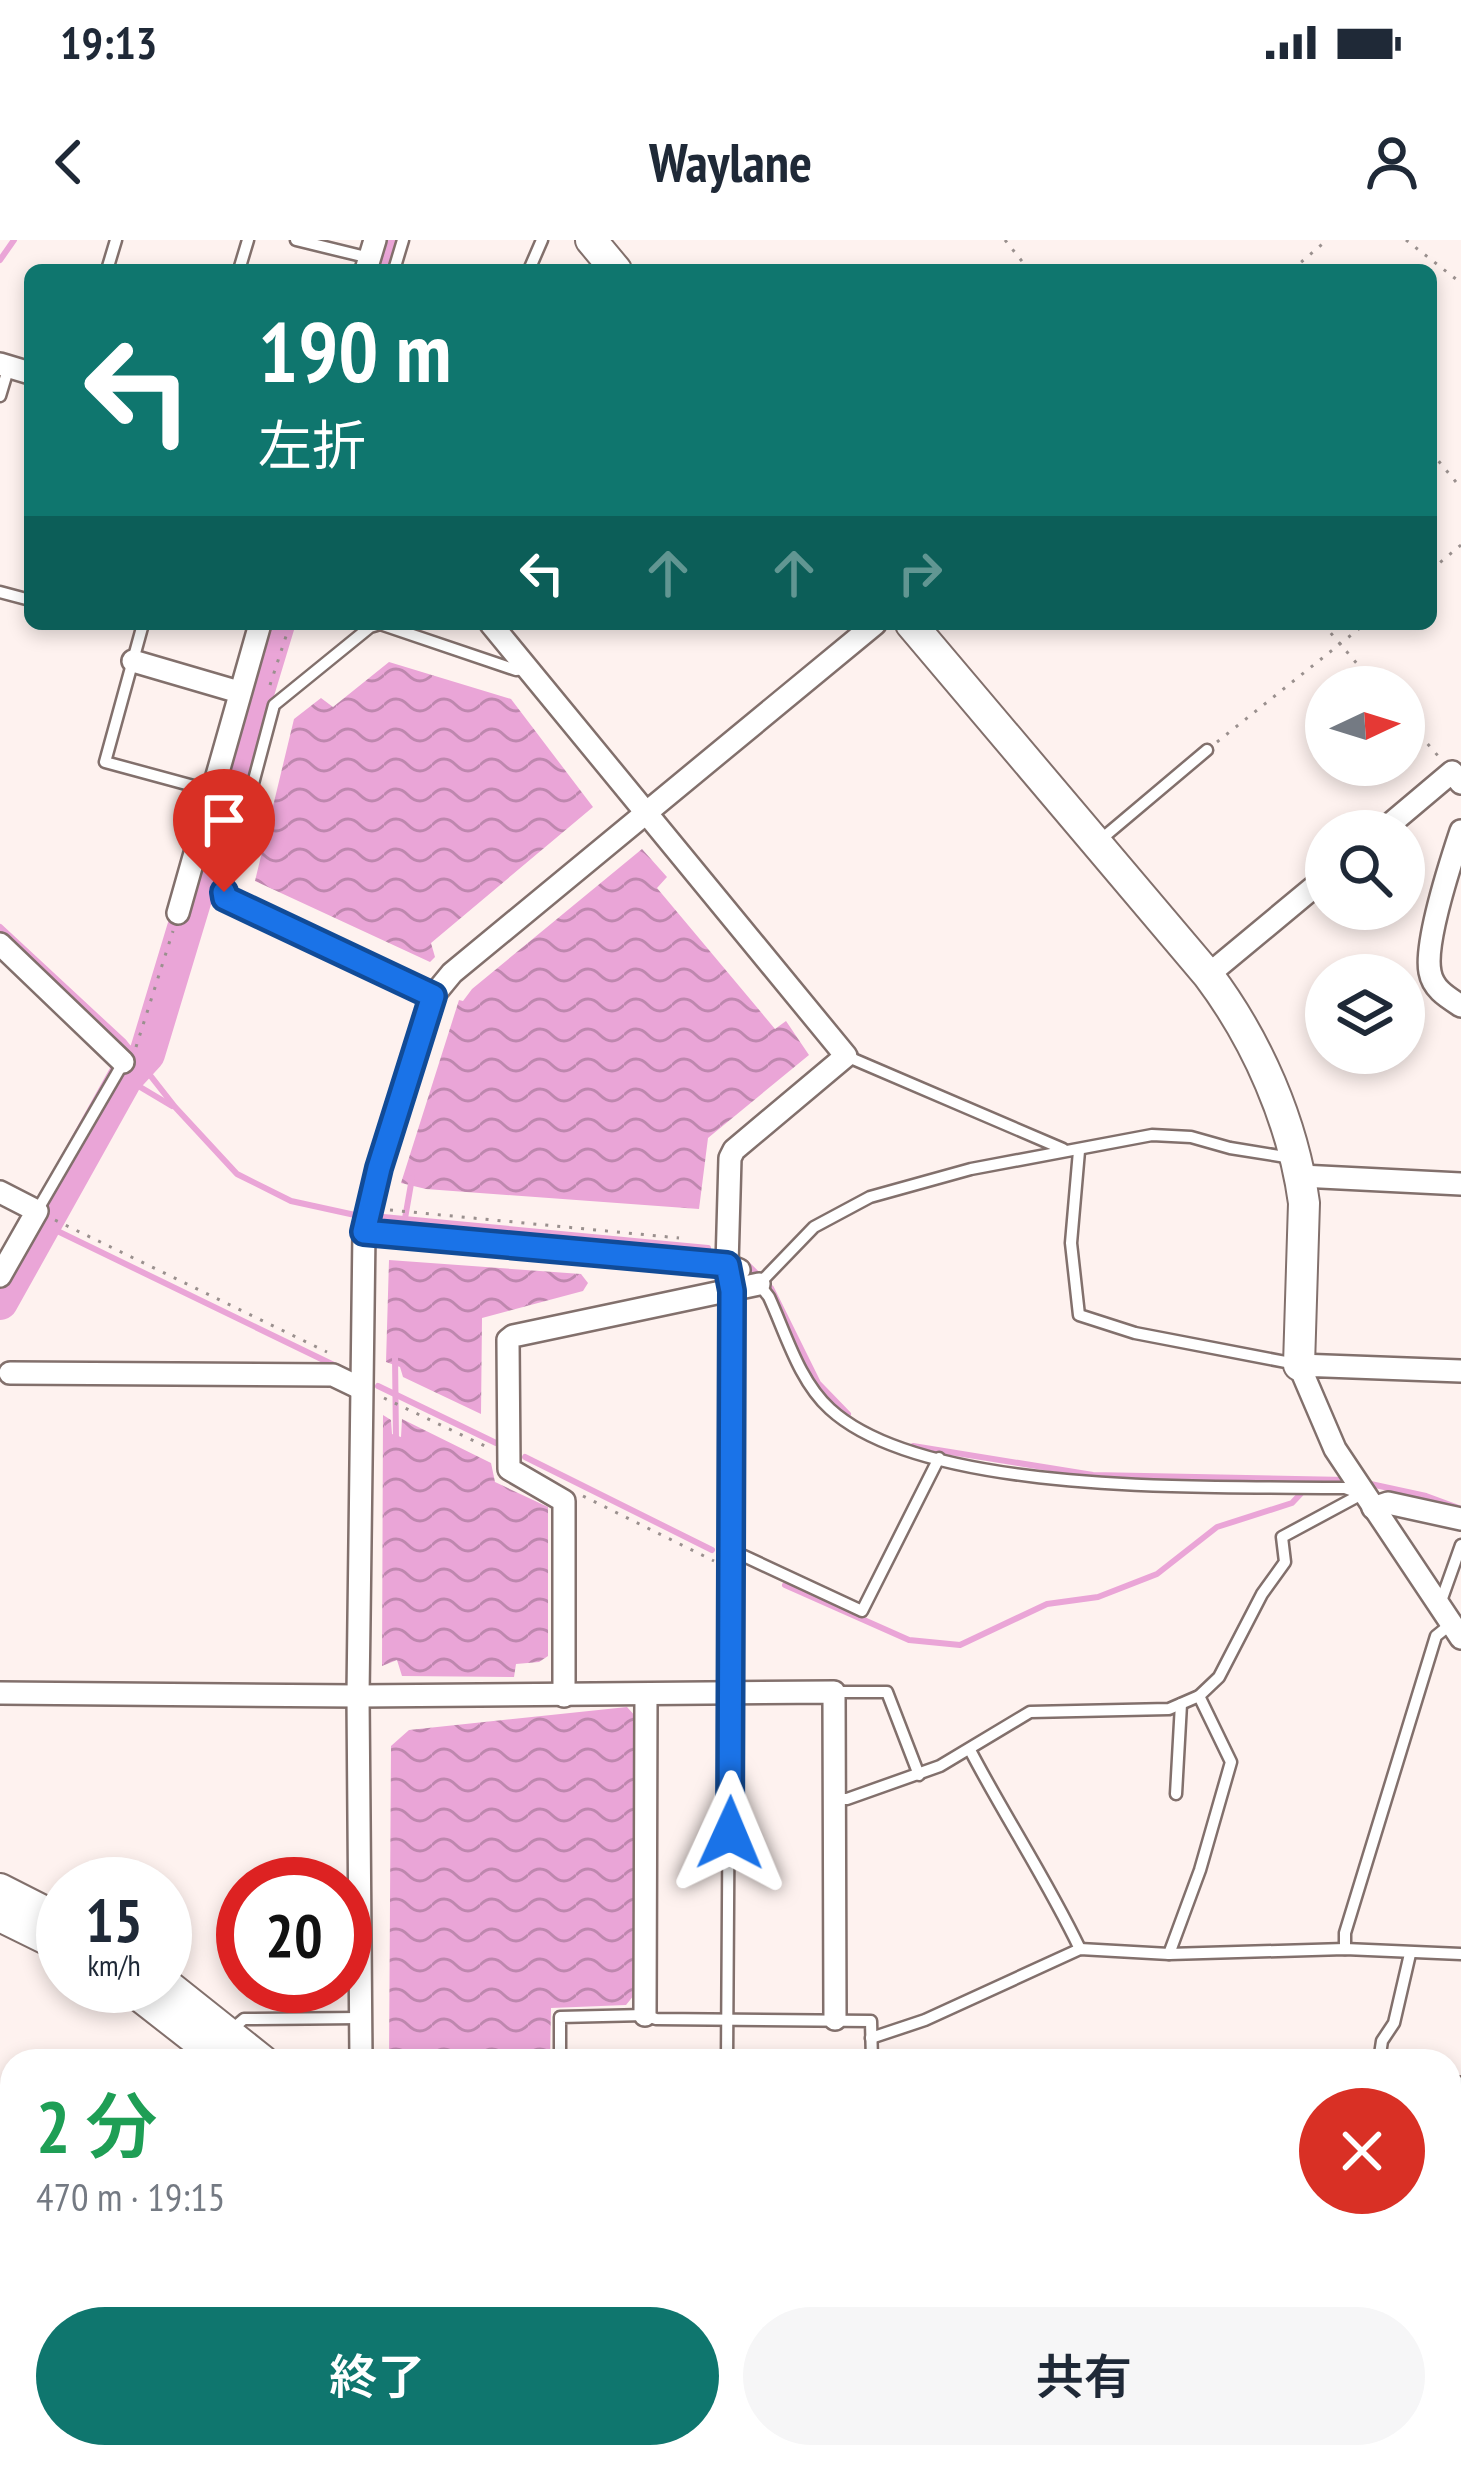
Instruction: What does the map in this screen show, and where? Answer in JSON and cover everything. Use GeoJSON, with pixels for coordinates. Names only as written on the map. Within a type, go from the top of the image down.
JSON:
{"type":"FeatureCollection","features":[{"type":"Feature","properties":{"kind":"street"},"geometry":{"type":"LineString","coordinates":[[591,240],[611,264]]}},
{"type":"Feature","properties":{"kind":"street"},"geometry":{"type":"LineString","coordinates":[[178,913],[258,630]]}},
{"type":"Feature","properties":{"kind":"street"},"geometry":{"type":"LineString","coordinates":[[495,630],[846,1056],[730,1158],[732,1291]]}},
{"type":"Feature","properties":{"kind":"street"},"geometry":{"type":"LineString","coordinates":[[360,2049],[358,1696],[364,1232],[433,996],[452,973],[868,630]]}},
{"type":"Feature","properties":{"kind":"street"},"geometry":{"type":"LineString","coordinates":[[916,630],[1208,975],[1248,1032],[1299,1167],[1304,1203],[1299,1365],[1319,1417],[1368,1501],[1451,1622]]}},
{"type":"Feature","properties":{"kind":"street"},"geometry":{"type":"LineString","coordinates":[[133,661],[239,692]]}},
{"type":"Feature","properties":{"kind":"street"},"geometry":{"type":"LineString","coordinates":[[1412,810],[1457,778]]}},
{"type":"Feature","properties":{"kind":"street"},"geometry":{"type":"LineString","coordinates":[[1461,831],[1436,922],[1429,970],[1435,986],[1461,1006]]}},
{"type":"Feature","properties":{"kind":"street"},"geometry":{"type":"LineString","coordinates":[[1208,975],[1305,895]]}},
{"type":"Feature","properties":{"kind":"street"},"geometry":{"type":"LineString","coordinates":[[1436,922],[1461,931]]}},
{"type":"Feature","properties":{"kind":"street"},"geometry":{"type":"LineString","coordinates":[[0,944],[123,1062]]}},
{"type":"Feature","properties":{"kind":"street"},"geometry":{"type":"LineString","coordinates":[[1299,1167],[1461,1184]]}},
{"type":"Feature","properties":{"kind":"street"},"geometry":{"type":"LineString","coordinates":[[0,1192],[41,1213],[0,1276]]}},
{"type":"Feature","properties":{"kind":"street"},"geometry":{"type":"LineString","coordinates":[[364,1232],[728,1254],[759,1284]]}},
{"type":"Feature","properties":{"kind":"street"},"geometry":{"type":"LineString","coordinates":[[564,1696],[564,1501],[514,1474],[509,1459],[508,1340],[759,1284]]}},
{"type":"Feature","properties":{"kind":"street"},"geometry":{"type":"LineString","coordinates":[[1299,1365],[1461,1371]]}},
{"type":"Feature","properties":{"kind":"street"},"geometry":{"type":"LineString","coordinates":[[10,1372],[360,1378]]}},
{"type":"Feature","properties":{"kind":"street"},"geometry":{"type":"LineString","coordinates":[[1368,1501],[1461,1520]]}},
{"type":"Feature","properties":{"kind":"street"},"geometry":{"type":"LineString","coordinates":[[0,1693],[564,1696],[834,1692],[835,2019]]}},
{"type":"Feature","properties":{"kind":"street"},"geometry":{"type":"LineString","coordinates":[[645,2015],[646,1695]]}},
{"type":"Feature","properties":{"kind":"street"},"geometry":{"type":"LineString","coordinates":[[0,1889],[36,1907]]}},
{"type":"Feature","properties":{"kind":"street"},"geometry":{"type":"LineString","coordinates":[[0,1916],[36,1934]]}},
{"type":"Feature","properties":{"kind":"street"},"geometry":{"type":"LineString","coordinates":[[192,2011],[226,2046]]}},
{"type":"Feature","properties":{"kind":"street"},"geometry":{"type":"LineString","coordinates":[[172,2013],[226,2046]]}},
{"type":"Feature","properties":{"kind":"lane"},"geometry":{"type":"LineString","coordinates":[[296,240],[370,256]]}},
{"type":"Feature","properties":{"kind":"lane"},"geometry":{"type":"LineString","coordinates":[[0,396],[13,368]]}},
{"type":"Feature","properties":{"kind":"lane"},"geometry":{"type":"LineString","coordinates":[[141,630],[105,762],[212,791]]}},
{"type":"Feature","properties":{"kind":"lane"},"geometry":{"type":"LineString","coordinates":[[365,630],[274,705],[225,898],[433,996]]}},
{"type":"Feature","properties":{"kind":"lane"},"geometry":{"type":"LineString","coordinates":[[398,630],[516,670],[526,669]]}},
{"type":"Feature","properties":{"kind":"lane"},"geometry":{"type":"LineString","coordinates":[[1094,844],[1207,750]]}},
{"type":"Feature","properties":{"kind":"lane"},"geometry":{"type":"LineString","coordinates":[[846,1056],[1063,1149],[1078,1151],[1108,1142],[1172,1136],[1299,1167]]}},
{"type":"Feature","properties":{"kind":"lane"},"geometry":{"type":"LineString","coordinates":[[41,1213],[123,1062]]}},
{"type":"Feature","properties":{"kind":"lane"},"geometry":{"type":"LineString","coordinates":[[1063,1149],[870,1197],[814,1227],[759,1284],[809,1382],[829,1408],[877,1441],[1010,1474],[1133,1485],[1345,1488],[1368,1501]]}},
{"type":"Feature","properties":{"kind":"lane"},"geometry":{"type":"LineString","coordinates":[[1078,1151],[1071,1243],[1079,1315],[1136,1333],[1299,1365]]}},
{"type":"Feature","properties":{"kind":"lane"},"geometry":{"type":"LineString","coordinates":[[727,2049],[732,1291]]}},
{"type":"Feature","properties":{"kind":"lane"},"geometry":{"type":"LineString","coordinates":[[731,1550],[862,1611],[939,1458]]}},
{"type":"Feature","properties":{"kind":"lane"},"geometry":{"type":"LineString","coordinates":[[835,1799],[919,1775],[1030,1712],[1169,1709],[1199,1696],[1219,1677],[1262,1594],[1285,1562],[1282,1538],[1368,1501]]}},
{"type":"Feature","properties":{"kind":"lane"},"geometry":{"type":"LineString","coordinates":[[1345,1948],[1436,1636],[1451,1622],[1461,1545]]}},
{"type":"Feature","properties":{"kind":"lane"},"geometry":{"type":"LineString","coordinates":[[834,1692],[887,1692],[919,1775]]}},
{"type":"Feature","properties":{"kind":"lane"},"geometry":{"type":"LineString","coordinates":[[1169,1954],[1200,1870],[1231,1762],[1199,1696]]}},
{"type":"Feature","properties":{"kind":"lane"},"geometry":{"type":"LineString","coordinates":[[1176,1794],[1180,1704]]}},
{"type":"Feature","properties":{"kind":"lane"},"geometry":{"type":"LineString","coordinates":[[970,1750],[1014,1834],[1046,1879],[1080,1949]]}},
{"type":"Feature","properties":{"kind":"lane"},"geometry":{"type":"LineString","coordinates":[[871,2038],[925,2020],[1080,1949],[1169,1954],[1345,1948],[1461,1954]]}},
{"type":"Feature","properties":{"kind":"lane"},"geometry":{"type":"LineString","coordinates":[[1381,2049],[1394,2023],[1410,1954]]}},
{"type":"Feature","properties":{"kind":"lane"},"geometry":{"type":"LineString","coordinates":[[560,2049],[560,2017],[645,2015],[656,2020],[871,2020],[871,2049]]}},
{"type":"Feature","properties":{"kind":"lane"},"geometry":{"type":"LineString","coordinates":[[226,2046],[244,2019],[359,2018]]}},
{"type":"Feature","properties":{"kind":"path"},"geometry":{"type":"LineString","coordinates":[[1004,240],[1024,264]]}},
{"type":"Feature","properties":{"kind":"path"},"geometry":{"type":"LineString","coordinates":[[1299,264],[1327,240]]}},
{"type":"Feature","properties":{"kind":"path"},"geometry":{"type":"LineString","coordinates":[[1406,240],[1437,264]]}},
{"type":"Feature","properties":{"kind":"path"},"geometry":{"type":"LineString","coordinates":[[1437,264],[1461,283]]}},
{"type":"Feature","properties":{"kind":"path"},"geometry":{"type":"LineString","coordinates":[[1437,459],[1461,488]]}},
{"type":"Feature","properties":{"kind":"path"},"geometry":{"type":"LineString","coordinates":[[1437,564],[1461,545]]}},
{"type":"Feature","properties":{"kind":"path"},"geometry":{"type":"LineString","coordinates":[[274,705],[269,691],[288,630]]}},
{"type":"Feature","properties":{"kind":"path"},"geometry":{"type":"LineString","coordinates":[[1328,630],[1359,666]]}},
{"type":"Feature","properties":{"kind":"path"},"geometry":{"type":"LineString","coordinates":[[1207,750],[1358,630]]}},
{"type":"Feature","properties":{"kind":"path"},"geometry":{"type":"LineString","coordinates":[[1425,741],[1457,778]]}},
{"type":"Feature","properties":{"kind":"path"},"geometry":{"type":"LineString","coordinates":[[123,1062],[141,1041],[178,913]]}},
{"type":"Feature","properties":{"kind":"path"},"geometry":{"type":"LineString","coordinates":[[369,1205],[728,1254]]}},
{"type":"Feature","properties":{"kind":"path"},"geometry":{"type":"LineString","coordinates":[[41,1213],[509,1459]]}},
{"type":"Feature","properties":{"kind":"path"},"geometry":{"type":"LineString","coordinates":[[570,1489],[731,1569]]}},
{"type":"Feature","properties":{"kind":"water"},"geometry":{"type":"Polygon","coordinates":[[[389,662],[511,699],[593,807],[431,943],[435,957],[430,962],[255,881],[294,719],[321,698],[333,707],[389,662]]]}},
{"type":"Feature","properties":{"kind":"water"},"geometry":{"type":"Polygon","coordinates":[[[642,849],[667,877],[657,888],[775,1029],[786,1021],[809,1055],[708,1138],[699,1209],[426,1189],[401,1183],[459,1000],[642,849]]]}},
{"type":"Feature","properties":{"kind":"water"},"geometry":{"type":"Polygon","coordinates":[[[389,1260],[581,1274],[588,1283],[583,1291],[482,1318],[481,1414],[403,1377],[400,1367],[386,1362],[389,1260]]]}},
{"type":"Feature","properties":{"kind":"water"},"geometry":{"type":"Polygon","coordinates":[[[383,1415],[391,1420],[392,1434],[401,1437],[402,1419],[491,1463],[495,1482],[548,1507],[548,1656],[539,1662],[516,1664],[514,1677],[402,1676],[397,1660],[382,1666],[383,1415]]]}},
{"type":"Feature","properties":{"kind":"water"},"geometry":{"type":"Polygon","coordinates":[[[627,1707],[637,1718],[635,1994],[626,2005],[551,2008],[550,2049],[389,2049],[391,1746],[409,1730],[627,1707]]]}},
{"type":"Feature","properties":{"kind":"waterway"},"geometry":{"type":"LineString","coordinates":[[0,260],[14,240]]}},
{"type":"Feature","properties":{"kind":"waterway"},"geometry":{"type":"LineString","coordinates":[[384,264],[390,240]]}},
{"type":"Feature","properties":{"kind":"waterway"},"geometry":{"type":"LineString","coordinates":[[0,1302],[125,1078],[147,1054],[275,630]]}},
{"type":"Feature","properties":{"kind":"waterway"},"geometry":{"type":"LineString","coordinates":[[0,927],[124,1042],[237,1174],[291,1201],[355,1215]]}},
{"type":"Feature","properties":{"kind":"waterway"},"geometry":{"type":"LineString","coordinates":[[125,1078],[172,1106]]}},
{"type":"Feature","properties":{"kind":"waterway"},"geometry":{"type":"LineString","coordinates":[[403,1230],[412,1178]]}},
{"type":"Feature","properties":{"kind":"waterway"},"geometry":{"type":"LineString","coordinates":[[383,1217],[708,1248]]}},
{"type":"Feature","properties":{"kind":"waterway"},"geometry":{"type":"LineString","coordinates":[[45,1225],[340,1368]]}},
{"type":"Feature","properties":{"kind":"waterway"},"geometry":{"type":"LineString","coordinates":[[746,1263],[771,1288],[818,1383],[848,1414]]}},
{"type":"Feature","properties":{"kind":"waterway"},"geometry":{"type":"LineString","coordinates":[[395,1357],[396,1440]]}},
{"type":"Feature","properties":{"kind":"waterway"},"geometry":{"type":"LineString","coordinates":[[378,1386],[496,1443]]}},
{"type":"Feature","properties":{"kind":"waterway"},"geometry":{"type":"LineString","coordinates":[[913,1446],[1093,1475],[1347,1480]]}},
{"type":"Feature","properties":{"kind":"waterway"},"geometry":{"type":"LineString","coordinates":[[525,1457],[712,1550]]}},
{"type":"Feature","properties":{"kind":"waterway"},"geometry":{"type":"LineString","coordinates":[[1366,1483],[1461,1509]]}},
{"type":"Feature","properties":{"kind":"waterway"},"geometry":{"type":"LineString","coordinates":[[785,1585],[909,1640],[960,1645],[1047,1604],[1098,1597],[1157,1574],[1217,1527],[1292,1503],[1308,1486]]}},
{"type":"Feature","properties":{"kind":"route"},"geometry":{"type":"LineString","coordinates":[[224,892],[225,898],[433,996],[364,1232],[727,1265],[732,1291],[730,1833]]}}]}
